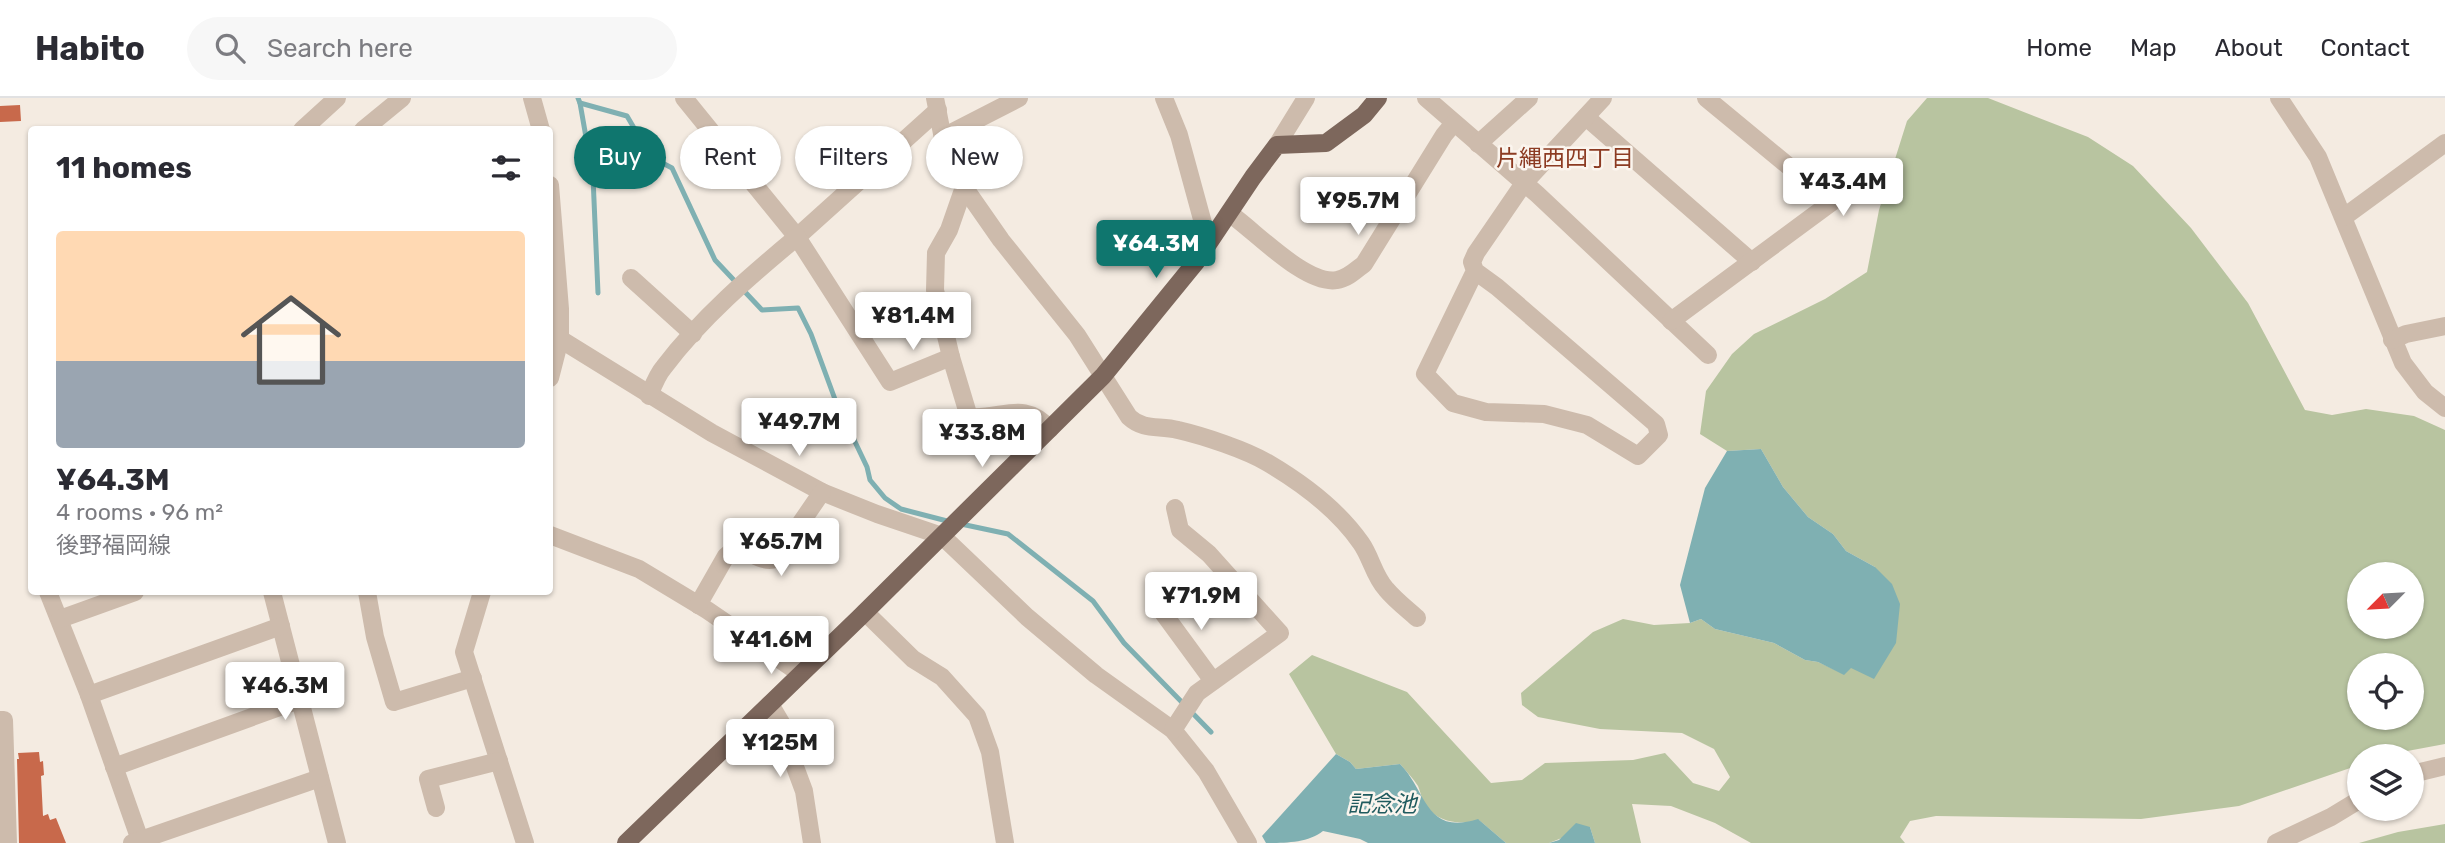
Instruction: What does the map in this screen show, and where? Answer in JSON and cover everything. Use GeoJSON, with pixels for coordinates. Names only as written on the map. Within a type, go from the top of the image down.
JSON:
{"type":"FeatureCollection","features":[{"type":"Feature","properties":{"kind":"main road"},"geometry":{"type":"LineString","coordinates":[[626,843],[865,612],[1103,376],[1196,262],[1277,145],[1326,143],[1363,115],[1378,98]]}},
{"type":"Feature","properties":{"kind":"street"},"geometry":{"type":"LineString","coordinates":[[306,126],[337,98]]}},
{"type":"Feature","properties":{"kind":"street"},"geometry":{"type":"LineString","coordinates":[[368,126],[402,98]]}},
{"type":"Feature","properties":{"kind":"street"},"geometry":{"type":"LineString","coordinates":[[532,98],[540,126]]}},
{"type":"Feature","properties":{"kind":"street"},"geometry":{"type":"LineString","coordinates":[[684,98],[797,237],[890,382],[951,357]]}},
{"type":"Feature","properties":{"kind":"street"},"geometry":{"type":"LineString","coordinates":[[964,126],[1019,98]]}},
{"type":"Feature","properties":{"kind":"street"},"geometry":{"type":"LineString","coordinates":[[1164,98],[1179,135],[1203,223],[1196,262]]}},
{"type":"Feature","properties":{"kind":"street"},"geometry":{"type":"LineString","coordinates":[[1277,145],[1306,98]]}},
{"type":"Feature","properties":{"kind":"street"},"geometry":{"type":"LineString","coordinates":[[1426,98],[1524,183],[1708,355]]}},
{"type":"Feature","properties":{"kind":"street"},"geometry":{"type":"LineString","coordinates":[[1478,144],[1529,98]]}},
{"type":"Feature","properties":{"kind":"street"},"geometry":{"type":"LineString","coordinates":[[1475,271],[1425,374],[1453,403],[1486,412],[1544,414],[1587,425],[1638,456],[1659,435],[1656,424],[1497,286],[1475,271],[1472,262],[1524,183],[1603,98]]}},
{"type":"Feature","properties":{"kind":"street"},"geometry":{"type":"LineString","coordinates":[[1671,321],[1832,202],[1710,99]]}},
{"type":"Feature","properties":{"kind":"street"},"geometry":{"type":"LineString","coordinates":[[2284,100],[2318,157],[2403,363],[2425,392],[2445,408]]}},
{"type":"Feature","properties":{"kind":"street"},"geometry":{"type":"LineString","coordinates":[[649,396],[662,368],[737,288],[797,237],[936,104]]}},
{"type":"Feature","properties":{"kind":"street"},"geometry":{"type":"LineString","coordinates":[[936,104],[941,126]]}},
{"type":"Feature","properties":{"kind":"street"},"geometry":{"type":"LineString","coordinates":[[1586,117],[1752,262]]}},
{"type":"Feature","properties":{"kind":"street"},"geometry":{"type":"LineString","coordinates":[[1229,213],[1310,276],[1335,281],[1348,276],[1364,264],[1454,123]]}},
{"type":"Feature","properties":{"kind":"street"},"geometry":{"type":"LineString","coordinates":[[2344,217],[2445,143]]}},
{"type":"Feature","properties":{"kind":"street"},"geometry":{"type":"LineString","coordinates":[[963,189],[949,230],[936,253],[935,290],[969,416],[980,418],[1028,412],[1040,417],[1050,429]]}},
{"type":"Feature","properties":{"kind":"street"},"geometry":{"type":"LineString","coordinates":[[965,189],[1077,335],[1136,423],[1149,428],[1176,429],[1268,463],[1326,504],[1362,545],[1385,589],[1418,618]]}},
{"type":"Feature","properties":{"kind":"street"},"geometry":{"type":"LineString","coordinates":[[553,222],[560,309],[555,337],[649,396],[822,492],[942,536],[1027,617],[1076,658],[1173,730],[1206,771],[1248,843]]}},
{"type":"Feature","properties":{"kind":"street"},"geometry":{"type":"LineString","coordinates":[[631,278],[693,334]]}},
{"type":"Feature","properties":{"kind":"street"},"geometry":{"type":"LineString","coordinates":[[2392,340],[2406,334],[2445,326]]}},
{"type":"Feature","properties":{"kind":"street"},"geometry":{"type":"LineString","coordinates":[[698,605],[726,556],[732,551],[741,549],[761,559],[776,559],[822,492]]}},
{"type":"Feature","properties":{"kind":"street"},"geometry":{"type":"LineString","coordinates":[[1173,730],[1191,699],[1280,633],[1209,554],[1180,530],[1175,508]]}},
{"type":"Feature","properties":{"kind":"street"},"geometry":{"type":"LineString","coordinates":[[553,536],[639,569],[801,674]]}},
{"type":"Feature","properties":{"kind":"street"},"geometry":{"type":"LineString","coordinates":[[49,595],[89,695],[137,842],[320,778]]}},
{"type":"Feature","properties":{"kind":"street"},"geometry":{"type":"LineString","coordinates":[[60,619],[127,595]]}},
{"type":"Feature","properties":{"kind":"street"},"geometry":{"type":"LineString","coordinates":[[273,595],[337,843]]}},
{"type":"Feature","properties":{"kind":"street"},"geometry":{"type":"LineString","coordinates":[[368,595],[375,637],[394,702],[473,678]]}},
{"type":"Feature","properties":{"kind":"street"},"geometry":{"type":"LineString","coordinates":[[481,595],[464,652],[525,843]]}},
{"type":"Feature","properties":{"kind":"street"},"geometry":{"type":"LineString","coordinates":[[1158,606],[1213,681]]}},
{"type":"Feature","properties":{"kind":"street"},"geometry":{"type":"LineString","coordinates":[[865,612],[906,653],[942,677],[977,716],[990,752],[1005,843]]}},
{"type":"Feature","properties":{"kind":"street"},"geometry":{"type":"LineString","coordinates":[[89,695],[281,626]]}},
{"type":"Feature","properties":{"kind":"street"},"geometry":{"type":"LineString","coordinates":[[114,767],[299,700]]}},
{"type":"Feature","properties":{"kind":"street"},"geometry":{"type":"LineString","coordinates":[[770,704],[783,726],[804,791],[812,843]]}},
{"type":"Feature","properties":{"kind":"street"},"geometry":{"type":"LineString","coordinates":[[0,720],[4,720],[8,843]]}},
{"type":"Feature","properties":{"kind":"street"},"geometry":{"type":"LineString","coordinates":[[436,808],[428,779],[499,761]]}},
{"type":"Feature","properties":{"kind":"street"},"geometry":{"type":"LineString","coordinates":[[2424,771],[2445,766]]}},
{"type":"Feature","properties":{"kind":"street"},"geometry":{"type":"LineString","coordinates":[[2276,843],[2347,807]]}},
{"type":"Feature","properties":{"kind":"green space"},"geometry":{"type":"Polygon","coordinates":[[[1927,98],[1988,98],[2088,137],[2133,166],[2191,228],[2248,303],[2305,410],[2332,415],[2366,409],[2414,416],[2445,430],[2445,744],[2424,748],[2424,744],[2347,744],[2347,769],[2239,806],[2141,819],[1936,816],[1910,821],[1900,837],[1905,843],[1751,843],[1715,823],[1671,806],[1632,804],[1641,843],[1595,843],[1590,827],[1549,843],[1506,843],[1479,820],[1451,821],[1432,812],[1412,777],[1400,764],[1356,769],[1336,754],[1289,674],[1312,655],[1407,692],[1491,783],[1522,780],[1545,763],[1633,760],[1665,753],[1693,783],[1719,791],[1730,777],[1714,749],[1682,733],[1600,729],[1538,717],[1522,705],[1521,693],[1593,632],[1623,619],[1654,625],[1690,623],[1701,619],[1715,629],[1774,643],[1805,660],[1818,662],[1844,674],[1875,567],[1846,551],[1833,534],[1808,517],[1783,487],[1761,449],[1727,451],[1700,434],[1706,391],[1732,354],[1754,334],[1825,299],[1867,272],[1879,210],[1907,121],[1927,98]]]}},
{"type":"Feature","properties":{"kind":"green space"},"geometry":{"type":"Polygon","coordinates":[[[2445,824],[2445,843],[2359,843],[2398,832],[2445,824]]]}},
{"type":"Feature","properties":{"kind":"water"},"geometry":{"type":"Polygon","coordinates":[[[1761,449],[1783,487],[1808,517],[1833,534],[1846,551],[1875,567],[1892,584],[1900,604],[1896,643],[1874,679],[1851,668],[1844,675],[1818,662],[1805,660],[1774,643],[1715,629],[1701,619],[1690,623],[1680,585],[1705,488],[1727,451],[1761,449]]]}},
{"type":"Feature","properties":{"kind":"water","name":"記念池"},"geometry":{"type":"Polygon","coordinates":[[[1336,754],[1356,769],[1400,764],[1437,816],[1461,823],[1478,819],[1506,843],[1368,843],[1323,831],[1303,840],[1266,843],[1262,836],[1336,754]]]}},
{"type":"Feature","properties":{"kind":"water"},"geometry":{"type":"Polygon","coordinates":[[[1576,823],[1590,827],[1595,843],[1549,843],[1559,840],[1576,823]]]}},
{"type":"Feature","properties":{"kind":"building"},"geometry":{"type":"Polygon","coordinates":[[[20,105],[21,121],[0,122],[0,106],[20,105]]]}},
{"type":"Feature","properties":{"kind":"building"},"geometry":{"type":"Polygon","coordinates":[[[39,752],[44,775],[41,776],[43,816],[48,814],[50,820],[56,818],[66,843],[19,843],[18,753],[39,752]]]}},
{"type":"Feature","properties":{"kind":"waterway"},"geometry":{"type":"LineString","coordinates":[[578,98],[580,103],[627,116],[651,157],[672,168],[715,260],[762,310],[798,308],[811,334],[836,402],[867,467],[870,480],[885,498],[901,509],[951,522]]}},
{"type":"Feature","properties":{"kind":"waterway"},"geometry":{"type":"LineString","coordinates":[[580,103],[593,177],[598,293]]}},
{"type":"Feature","properties":{"kind":"waterway"},"geometry":{"type":"LineString","coordinates":[[961,524],[1008,534],[1093,601],[1124,643],[1211,732]]}},
{"type":"Feature","properties":{"kind":"district","name":"片縄西四丁目"},"geometry":{"type":"Point","coordinates":[1565,158]}}]}
